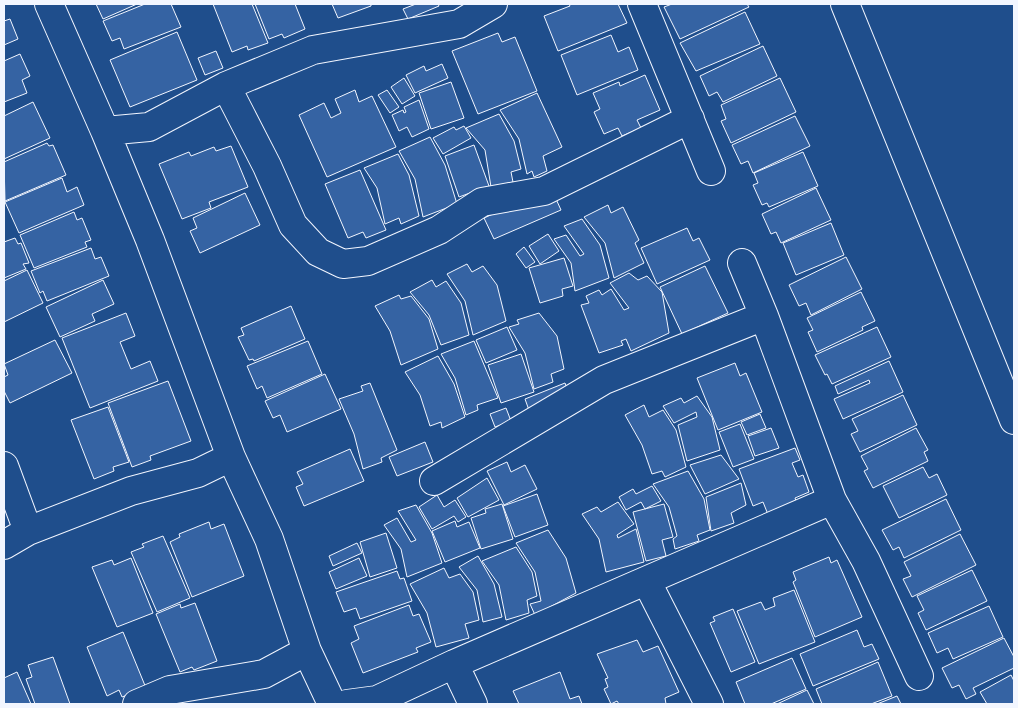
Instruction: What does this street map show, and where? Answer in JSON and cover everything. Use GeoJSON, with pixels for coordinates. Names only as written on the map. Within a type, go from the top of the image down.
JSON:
{"type":"FeatureCollection","features":[{"type":"Feature","properties":{"kind":"street"},"geometry":{"type":"LineString","coordinates":[[49,4],[106,131],[150,240],[231,457],[269,539],[308,651],[332,704]]}},
{"type":"Feature","properties":{"kind":"street"},"geometry":{"type":"LineString","coordinates":[[106,131],[149,127],[226,86],[313,50],[459,24],[493,4]]}},
{"type":"Feature","properties":{"kind":"street"},"geometry":{"type":"LineString","coordinates":[[642,4],[711,171]]}},
{"type":"Feature","properties":{"kind":"street"},"geometry":{"type":"LineString","coordinates":[[845,4],[1014,420]]}},
{"type":"Feature","properties":{"kind":"street"},"geometry":{"type":"LineString","coordinates":[[226,86],[267,166],[293,225],[318,252],[343,264],[368,261],[440,230],[482,202],[544,191],[690,119]]}},
{"type":"Feature","properties":{"kind":"street"},"geometry":{"type":"LineString","coordinates":[[742,263],[764,316],[832,500],[866,561],[919,676]]}},
{"type":"Feature","properties":{"kind":"street"},"geometry":{"type":"LineString","coordinates":[[434,481],[604,380],[764,316]]}},
{"type":"Feature","properties":{"kind":"street"},"geometry":{"type":"LineString","coordinates":[[4,545],[28,531],[131,490],[198,473],[231,457]]}},
{"type":"Feature","properties":{"kind":"street"},"geometry":{"type":"LineString","coordinates":[[4,466],[28,531]]}},
{"type":"Feature","properties":{"kind":"street"},"geometry":{"type":"LineString","coordinates":[[347,704],[377,700],[454,664],[647,582],[832,500]]}},
{"type":"Feature","properties":{"kind":"street"},"geometry":{"type":"LineString","coordinates":[[647,582],[709,704]]}},
{"type":"Feature","properties":{"kind":"street"},"geometry":{"type":"LineString","coordinates":[[137,704],[170,690],[264,674],[308,651]]}},
{"type":"Feature","properties":{"kind":"street"},"geometry":{"type":"LineString","coordinates":[[454,664],[472,704]]}},
{"type":"Feature","properties":{"kind":"building"},"geometry":{"type":"Polygon","coordinates":[[[96,4],[137,4],[103,19],[96,4]]]}},
{"type":"Feature","properties":{"kind":"building"},"geometry":{"type":"Polygon","coordinates":[[[145,4],[171,4],[181,27],[124,49],[120,38],[112,41],[103,21],[145,4]]]}},
{"type":"Feature","properties":{"kind":"building"},"geometry":{"type":"Polygon","coordinates":[[[213,4],[252,4],[268,43],[248,50],[247,46],[232,52],[213,4]]]}},
{"type":"Feature","properties":{"kind":"building"},"geometry":{"type":"Polygon","coordinates":[[[255,4],[295,4],[305,29],[284,38],[282,34],[269,39],[255,4]]]}},
{"type":"Feature","properties":{"kind":"building"},"geometry":{"type":"Polygon","coordinates":[[[332,4],[371,4],[371,6],[338,18],[332,4]]]}},
{"type":"Feature","properties":{"kind":"building"},"geometry":{"type":"Polygon","coordinates":[[[416,4],[438,4],[439,6],[408,19],[403,9],[416,4]]]}},
{"type":"Feature","properties":{"kind":"building"},"geometry":{"type":"Polygon","coordinates":[[[569,4],[618,4],[627,23],[558,51],[544,16],[570,6],[569,4]]]}},
{"type":"Feature","properties":{"kind":"building"},"geometry":{"type":"Polygon","coordinates":[[[672,4],[747,4],[749,7],[680,39],[664,7],[672,4]]]}},
{"type":"Feature","properties":{"kind":"building"},"geometry":{"type":"Polygon","coordinates":[[[745,12],[760,44],[696,71],[680,43],[745,12]]]}},
{"type":"Feature","properties":{"kind":"building"},"geometry":{"type":"Polygon","coordinates":[[[10,19],[18,39],[4,45],[4,21],[10,19]]]}},
{"type":"Feature","properties":{"kind":"building"},"geometry":{"type":"Polygon","coordinates":[[[177,32],[197,80],[130,107],[110,60],[177,32]]]}},
{"type":"Feature","properties":{"kind":"building"},"geometry":{"type":"Polygon","coordinates":[[[498,33],[502,42],[515,37],[537,91],[478,114],[452,51],[498,33]]]}},
{"type":"Feature","properties":{"kind":"building"},"geometry":{"type":"Polygon","coordinates":[[[611,35],[618,52],[629,47],[638,70],[577,95],[561,55],[611,35]]]}},
{"type":"Feature","properties":{"kind":"building"},"geometry":{"type":"Polygon","coordinates":[[[763,46],[777,76],[723,102],[717,92],[709,96],[700,76],[763,46]]]}},
{"type":"Feature","properties":{"kind":"building"},"geometry":{"type":"Polygon","coordinates":[[[216,51],[223,68],[205,75],[198,58],[216,51]]]}},
{"type":"Feature","properties":{"kind":"building"},"geometry":{"type":"Polygon","coordinates":[[[20,54],[30,76],[22,80],[27,93],[4,102],[4,61],[20,54]]]}},
{"type":"Feature","properties":{"kind":"building"},"geometry":{"type":"Polygon","coordinates":[[[442,64],[448,78],[415,93],[406,75],[424,66],[426,71],[442,64]]]}},
{"type":"Feature","properties":{"kind":"building"},"geometry":{"type":"Polygon","coordinates":[[[645,75],[660,110],[637,120],[641,128],[622,136],[618,128],[604,134],[594,112],[600,109],[593,93],[619,82],[620,86],[645,75]]]}},
{"type":"Feature","properties":{"kind":"building"},"geometry":{"type":"Polygon","coordinates":[[[404,78],[415,96],[402,104],[391,87],[404,78]]]}},
{"type":"Feature","properties":{"kind":"building"},"geometry":{"type":"Polygon","coordinates":[[[780,78],[796,112],[731,143],[721,121],[726,119],[721,105],[780,78]]]}},
{"type":"Feature","properties":{"kind":"building"},"geometry":{"type":"Polygon","coordinates":[[[451,82],[464,118],[431,129],[419,93],[451,82]]]}},
{"type":"Feature","properties":{"kind":"building"},"geometry":{"type":"Polygon","coordinates":[[[355,90],[359,102],[372,96],[396,147],[327,177],[299,115],[324,103],[331,118],[341,113],[335,99],[355,90]]]}},
{"type":"Feature","properties":{"kind":"building"},"geometry":{"type":"Polygon","coordinates":[[[387,90],[399,107],[390,113],[378,95],[387,90]]]}},
{"type":"Feature","properties":{"kind":"building"},"geometry":{"type":"Polygon","coordinates":[[[537,93],[562,147],[543,156],[547,171],[534,177],[532,171],[527,174],[519,139],[500,110],[537,93]]]}},
{"type":"Feature","properties":{"kind":"building"},"geometry":{"type":"Polygon","coordinates":[[[419,100],[429,129],[412,137],[407,127],[399,131],[392,115],[403,110],[404,113],[406,112],[404,107],[419,100]]]}},
{"type":"Feature","properties":{"kind":"building"},"geometry":{"type":"Polygon","coordinates":[[[33,102],[50,138],[4,159],[4,116],[33,102]]]}},
{"type":"Feature","properties":{"kind":"building"},"geometry":{"type":"Polygon","coordinates":[[[499,114],[514,141],[521,169],[511,172],[513,182],[491,187],[485,150],[466,128],[499,114]]]}},
{"type":"Feature","properties":{"kind":"building"},"geometry":{"type":"Polygon","coordinates":[[[795,116],[810,146],[753,173],[748,161],[741,164],[732,145],[795,116]]]}},
{"type":"Feature","properties":{"kind":"building"},"geometry":{"type":"Polygon","coordinates":[[[464,126],[471,138],[443,154],[433,138],[454,127],[456,130],[464,126]]]}},
{"type":"Feature","properties":{"kind":"building"},"geometry":{"type":"Polygon","coordinates":[[[430,137],[445,165],[457,204],[423,217],[415,179],[399,151],[430,137]]]}},
{"type":"Feature","properties":{"kind":"building"},"geometry":{"type":"Polygon","coordinates":[[[47,143],[49,146],[53,145],[66,175],[5,201],[4,162],[47,143]]]}},
{"type":"Feature","properties":{"kind":"building"},"geometry":{"type":"Polygon","coordinates":[[[474,145],[489,186],[459,197],[445,156],[474,145]]]}},
{"type":"Feature","properties":{"kind":"building"},"geometry":{"type":"Polygon","coordinates":[[[231,146],[248,187],[209,202],[211,208],[182,219],[159,164],[189,152],[191,156],[214,147],[216,151],[231,146]]]}},
{"type":"Feature","properties":{"kind":"building"},"geometry":{"type":"Polygon","coordinates":[[[803,152],[818,186],[769,207],[767,203],[762,205],[753,185],[758,183],[754,173],[803,152]]]}},
{"type":"Feature","properties":{"kind":"building"},"geometry":{"type":"Polygon","coordinates":[[[398,154],[409,175],[419,216],[401,224],[399,218],[385,224],[377,188],[364,168],[398,154]]]}},
{"type":"Feature","properties":{"kind":"building"},"geometry":{"type":"Polygon","coordinates":[[[360,170],[386,230],[366,238],[363,232],[348,238],[325,184],[360,170]]]}},
{"type":"Feature","properties":{"kind":"building"},"geometry":{"type":"Polygon","coordinates":[[[62,178],[67,192],[77,187],[84,205],[19,233],[5,202],[62,178]]]}},
{"type":"Feature","properties":{"kind":"building"},"geometry":{"type":"Polygon","coordinates":[[[551,188],[561,210],[494,239],[484,218],[551,188]]]}},
{"type":"Feature","properties":{"kind":"building"},"geometry":{"type":"Polygon","coordinates":[[[816,188],[831,220],[781,243],[776,232],[771,234],[762,214],[816,188]]]}},
{"type":"Feature","properties":{"kind":"building"},"geometry":{"type":"Polygon","coordinates":[[[245,193],[260,225],[200,253],[190,231],[197,228],[193,218],[245,193]]]}},
{"type":"Feature","properties":{"kind":"building"},"geometry":{"type":"Polygon","coordinates":[[[608,205],[611,213],[623,207],[639,240],[635,243],[644,263],[614,278],[605,243],[584,217],[608,205]]]}},
{"type":"Feature","properties":{"kind":"building"},"geometry":{"type":"Polygon","coordinates":[[[74,212],[77,220],[82,218],[91,240],[85,242],[87,247],[34,268],[20,235],[74,212]]]}},
{"type":"Feature","properties":{"kind":"building"},"geometry":{"type":"Polygon","coordinates":[[[582,219],[600,245],[609,278],[575,291],[571,263],[554,239],[566,235],[580,256],[584,254],[564,226],[582,219]]]}},
{"type":"Feature","properties":{"kind":"building"},"geometry":{"type":"Polygon","coordinates":[[[831,223],[844,255],[796,275],[783,243],[831,223]]]}},
{"type":"Feature","properties":{"kind":"building"},"geometry":{"type":"Polygon","coordinates":[[[687,228],[693,241],[699,238],[710,260],[657,284],[641,248],[687,228]]]}},
{"type":"Feature","properties":{"kind":"building"},"geometry":{"type":"Polygon","coordinates":[[[548,234],[559,251],[540,264],[529,246],[548,234]]]}},
{"type":"Feature","properties":{"kind":"building"},"geometry":{"type":"Polygon","coordinates":[[[15,238],[18,244],[21,243],[29,263],[23,264],[26,269],[4,278],[4,242],[15,238]]]}},
{"type":"Feature","properties":{"kind":"building"},"geometry":{"type":"Polygon","coordinates":[[[524,247],[535,262],[526,268],[516,254],[524,247]]]}},
{"type":"Feature","properties":{"kind":"building"},"geometry":{"type":"Polygon","coordinates":[[[91,248],[95,259],[101,257],[109,276],[47,301],[43,291],[40,293],[31,271],[91,248]]]}},
{"type":"Feature","properties":{"kind":"building"},"geometry":{"type":"Polygon","coordinates":[[[846,257],[862,289],[811,315],[806,303],[799,306],[789,285],[846,257]]]}},
{"type":"Feature","properties":{"kind":"building"},"geometry":{"type":"Polygon","coordinates":[[[564,258],[573,286],[562,289],[563,296],[540,303],[529,268],[564,258]]]}},
{"type":"Feature","properties":{"kind":"building"},"geometry":{"type":"Polygon","coordinates":[[[467,264],[472,272],[483,266],[497,285],[506,321],[473,335],[465,301],[447,274],[467,264]]]}},
{"type":"Feature","properties":{"kind":"building"},"geometry":{"type":"Polygon","coordinates":[[[705,266],[728,313],[682,334],[660,287],[705,266]]]}},
{"type":"Feature","properties":{"kind":"building"},"geometry":{"type":"Polygon","coordinates":[[[27,270],[43,303],[4,322],[4,281],[27,270]]]}},
{"type":"Feature","properties":{"kind":"building"},"geometry":{"type":"Polygon","coordinates":[[[629,273],[638,280],[647,276],[662,292],[669,333],[631,351],[626,339],[621,341],[623,345],[599,353],[581,305],[589,303],[586,296],[599,290],[602,295],[611,289],[624,310],[629,308],[610,283],[629,273]]]}},
{"type":"Feature","properties":{"kind":"building"},"geometry":{"type":"Polygon","coordinates":[[[103,280],[114,304],[92,314],[95,321],[60,337],[46,307],[103,280]]]}},
{"type":"Feature","properties":{"kind":"building"},"geometry":{"type":"Polygon","coordinates":[[[432,280],[436,287],[446,281],[461,303],[469,335],[441,345],[429,315],[410,292],[432,280]]]}},
{"type":"Feature","properties":{"kind":"building"},"geometry":{"type":"Polygon","coordinates":[[[861,292],[875,321],[862,327],[863,330],[817,352],[808,332],[813,330],[807,318],[861,292]]]}},
{"type":"Feature","properties":{"kind":"building"},"geometry":{"type":"Polygon","coordinates":[[[399,295],[401,299],[411,296],[429,319],[438,349],[401,365],[390,331],[375,306],[399,295]]]}},
{"type":"Feature","properties":{"kind":"building"},"geometry":{"type":"Polygon","coordinates":[[[291,306],[305,339],[254,361],[253,359],[249,360],[238,337],[244,335],[241,328],[291,306]]]}},
{"type":"Feature","properties":{"kind":"building"},"geometry":{"type":"Polygon","coordinates":[[[126,313],[135,336],[120,342],[131,369],[150,361],[158,381],[90,408],[62,338],[126,313]]]}},
{"type":"Feature","properties":{"kind":"building"},"geometry":{"type":"Polygon","coordinates":[[[539,313],[557,336],[564,369],[551,374],[553,382],[534,389],[525,353],[509,327],[519,324],[517,320],[539,313]]]}},
{"type":"Feature","properties":{"kind":"building"},"geometry":{"type":"Polygon","coordinates":[[[507,327],[517,350],[486,363],[476,340],[507,327]]]}},
{"type":"Feature","properties":{"kind":"building"},"geometry":{"type":"Polygon","coordinates":[[[877,327],[891,357],[832,384],[815,355],[877,327]]]}},
{"type":"Feature","properties":{"kind":"building"},"geometry":{"type":"Polygon","coordinates":[[[55,340],[72,373],[10,403],[4,391],[4,377],[8,375],[4,364],[55,340]]]}},
{"type":"Feature","properties":{"kind":"building"},"geometry":{"type":"Polygon","coordinates":[[[308,341],[322,374],[267,398],[262,386],[257,389],[247,366],[308,341]]]}},
{"type":"Feature","properties":{"kind":"building"},"geometry":{"type":"Polygon","coordinates":[[[474,341],[498,398],[477,405],[478,410],[466,415],[455,378],[441,354],[474,341]]]}},
{"type":"Feature","properties":{"kind":"building"},"geometry":{"type":"Polygon","coordinates":[[[521,354],[534,392],[501,403],[488,365],[521,354]]]}},
{"type":"Feature","properties":{"kind":"building"},"geometry":{"type":"Polygon","coordinates":[[[438,356],[454,384],[465,417],[442,428],[441,422],[430,426],[420,395],[405,372],[438,356]]]}},
{"type":"Feature","properties":{"kind":"building"},"geometry":{"type":"Polygon","coordinates":[[[889,361],[903,392],[843,419],[834,399],[870,383],[869,380],[838,394],[835,386],[889,361]]]}},
{"type":"Feature","properties":{"kind":"building"},"geometry":{"type":"Polygon","coordinates":[[[735,363],[740,376],[746,373],[762,412],[718,430],[697,378],[735,363]]]}},
{"type":"Feature","properties":{"kind":"building"},"geometry":{"type":"Polygon","coordinates":[[[325,374],[341,409],[287,432],[280,415],[273,418],[265,401],[325,374]]]}},
{"type":"Feature","properties":{"kind":"building"},"geometry":{"type":"Polygon","coordinates":[[[168,381],[191,441],[150,456],[151,460],[132,467],[108,403],[168,381]]]}},
{"type":"Feature","properties":{"kind":"building"},"geometry":{"type":"Polygon","coordinates":[[[370,383],[397,450],[381,458],[382,462],[363,469],[354,434],[339,399],[363,391],[361,386],[370,383]]]}},
{"type":"Feature","properties":{"kind":"building"},"geometry":{"type":"Polygon","coordinates":[[[565,383],[570,396],[530,413],[525,399],[565,383]]]}},
{"type":"Feature","properties":{"kind":"building"},"geometry":{"type":"Polygon","coordinates":[[[903,395],[917,425],[860,452],[851,434],[858,431],[852,419],[903,395]]]}},
{"type":"Feature","properties":{"kind":"building"},"geometry":{"type":"Polygon","coordinates":[[[697,396],[712,417],[720,450],[687,461],[678,425],[697,417],[696,412],[674,423],[663,406],[681,398],[684,403],[697,396]]]}},
{"type":"Feature","properties":{"kind":"building"},"geometry":{"type":"Polygon","coordinates":[[[644,405],[649,417],[663,410],[676,430],[686,467],[665,477],[662,471],[652,474],[642,445],[625,415],[644,405]]]}},
{"type":"Feature","properties":{"kind":"building"},"geometry":{"type":"Polygon","coordinates":[[[108,407],[129,462],[113,467],[114,471],[94,479],[71,420],[108,407]]]}},
{"type":"Feature","properties":{"kind":"building"},"geometry":{"type":"Polygon","coordinates":[[[506,408],[511,421],[495,427],[490,414],[506,408]]]}},
{"type":"Feature","properties":{"kind":"building"},"geometry":{"type":"Polygon","coordinates":[[[760,414],[766,428],[747,435],[741,422],[760,414]]]}},
{"type":"Feature","properties":{"kind":"building"},"geometry":{"type":"Polygon","coordinates":[[[740,424],[754,459],[733,467],[719,432],[740,424]]]}},
{"type":"Feature","properties":{"kind":"building"},"geometry":{"type":"Polygon","coordinates":[[[771,428],[779,448],[755,456],[748,436],[771,428]]]}},
{"type":"Feature","properties":{"kind":"building"},"geometry":{"type":"Polygon","coordinates":[[[916,428],[928,450],[924,452],[928,461],[873,488],[864,471],[868,469],[861,456],[916,428]]]}},
{"type":"Feature","properties":{"kind":"building"},"geometry":{"type":"Polygon","coordinates":[[[425,442],[433,462],[397,476],[389,457],[425,442]]]}},
{"type":"Feature","properties":{"kind":"building"},"geometry":{"type":"Polygon","coordinates":[[[795,448],[800,460],[792,463],[798,477],[803,475],[809,492],[795,498],[796,501],[771,522],[763,502],[753,506],[739,469],[795,448]]]}},
{"type":"Feature","properties":{"kind":"building"},"geometry":{"type":"Polygon","coordinates":[[[350,449],[364,481],[304,506],[296,487],[303,484],[297,472],[350,449]]]}},
{"type":"Feature","properties":{"kind":"building"},"geometry":{"type":"Polygon","coordinates":[[[721,455],[739,479],[705,494],[690,465],[721,455]]]}},
{"type":"Feature","properties":{"kind":"building"},"geometry":{"type":"Polygon","coordinates":[[[507,462],[511,472],[525,465],[537,489],[504,505],[487,471],[507,462]]]}},
{"type":"Feature","properties":{"kind":"building"},"geometry":{"type":"Polygon","coordinates":[[[923,467],[929,478],[937,474],[947,495],[899,518],[883,486],[923,467]]]}},
{"type":"Feature","properties":{"kind":"building"},"geometry":{"type":"Polygon","coordinates":[[[688,471],[704,499],[710,530],[697,535],[699,541],[675,549],[673,539],[677,536],[669,507],[653,484],[688,471]]]}},
{"type":"Feature","properties":{"kind":"building"},"geometry":{"type":"Polygon","coordinates":[[[487,478],[499,500],[468,517],[457,498],[487,478]]]}},
{"type":"Feature","properties":{"kind":"building"},"geometry":{"type":"Polygon","coordinates":[[[741,483],[746,505],[731,513],[734,523],[711,531],[706,497],[741,483]]]}},
{"type":"Feature","properties":{"kind":"building"},"geometry":{"type":"Polygon","coordinates":[[[652,486],[661,501],[645,509],[641,502],[626,510],[619,497],[633,489],[636,494],[652,486]]]}},
{"type":"Feature","properties":{"kind":"building"},"geometry":{"type":"Polygon","coordinates":[[[537,494],[548,525],[515,537],[503,506],[537,494]]]}},
{"type":"Feature","properties":{"kind":"building"},"geometry":{"type":"Polygon","coordinates":[[[437,495],[444,507],[455,500],[466,517],[458,522],[454,516],[432,529],[419,507],[437,495]]]}},
{"type":"Feature","properties":{"kind":"building"},"geometry":{"type":"Polygon","coordinates":[[[946,499],[961,530],[904,558],[899,547],[893,550],[882,530],[946,499]]]}},
{"type":"Feature","properties":{"kind":"building"},"geometry":{"type":"Polygon","coordinates":[[[618,502],[634,524],[617,535],[618,538],[636,529],[644,562],[606,572],[599,539],[582,514],[597,507],[601,512],[618,502]]]}},
{"type":"Feature","properties":{"kind":"building"},"geometry":{"type":"Polygon","coordinates":[[[502,504],[513,539],[481,549],[471,518],[486,513],[485,509],[502,504]]]}},
{"type":"Feature","properties":{"kind":"building"},"geometry":{"type":"Polygon","coordinates":[[[664,504],[673,537],[662,540],[666,556],[646,561],[633,512],[664,504]]]}},
{"type":"Feature","properties":{"kind":"building"},"geometry":{"type":"Polygon","coordinates":[[[416,505],[432,533],[442,563],[407,577],[401,549],[384,525],[397,518],[411,542],[416,540],[398,511],[416,505]]]}},
{"type":"Feature","properties":{"kind":"building"},"geometry":{"type":"Polygon","coordinates":[[[455,521],[457,527],[469,522],[480,548],[445,562],[432,531],[455,521]]]}},
{"type":"Feature","properties":{"kind":"building"},"geometry":{"type":"Polygon","coordinates":[[[209,522],[211,529],[224,524],[244,576],[192,597],[170,542],[180,537],[179,534],[209,522]]]}},
{"type":"Feature","properties":{"kind":"building"},"geometry":{"type":"Polygon","coordinates":[[[548,530],[566,558],[576,593],[535,615],[530,604],[541,601],[535,572],[516,543],[548,530]]]}},
{"type":"Feature","properties":{"kind":"building"},"geometry":{"type":"Polygon","coordinates":[[[386,533],[397,568],[370,577],[360,542],[386,533]]]}},
{"type":"Feature","properties":{"kind":"building"},"geometry":{"type":"Polygon","coordinates":[[[960,534],[976,565],[912,597],[903,579],[911,576],[904,562],[960,534]]]}},
{"type":"Feature","properties":{"kind":"building"},"geometry":{"type":"Polygon","coordinates":[[[163,536],[190,598],[157,612],[131,552],[144,547],[142,544],[163,536]]]}},
{"type":"Feature","properties":{"kind":"building"},"geometry":{"type":"Polygon","coordinates":[[[357,543],[362,553],[333,566],[329,556],[357,543]]]}},
{"type":"Feature","properties":{"kind":"building"},"geometry":{"type":"Polygon","coordinates":[[[516,547],[532,572],[537,596],[527,600],[529,613],[506,620],[499,585],[482,561],[516,547]]]}},
{"type":"Feature","properties":{"kind":"building"},"geometry":{"type":"Polygon","coordinates":[[[478,556],[494,584],[502,617],[483,622],[477,590],[459,567],[478,556]]]}},
{"type":"Feature","properties":{"kind":"building"},"geometry":{"type":"Polygon","coordinates":[[[829,557],[831,563],[837,560],[862,617],[815,637],[793,582],[796,580],[793,572],[829,557]]]}},
{"type":"Feature","properties":{"kind":"building"},"geometry":{"type":"Polygon","coordinates":[[[131,558],[153,613],[117,627],[92,567],[112,560],[114,565],[131,558]]]}},
{"type":"Feature","properties":{"kind":"building"},"geometry":{"type":"Polygon","coordinates":[[[359,558],[367,576],[336,589],[329,572],[359,558]]]}},
{"type":"Feature","properties":{"kind":"building"},"geometry":{"type":"Polygon","coordinates":[[[444,568],[449,578],[460,574],[473,592],[479,620],[465,624],[469,638],[436,647],[427,613],[410,584],[444,568]]]}},
{"type":"Feature","properties":{"kind":"building"},"geometry":{"type":"Polygon","coordinates":[[[972,570],[987,601],[926,630],[918,613],[924,610],[917,596],[972,570]]]}},
{"type":"Feature","properties":{"kind":"building"},"geometry":{"type":"Polygon","coordinates":[[[397,571],[400,579],[404,578],[412,601],[360,619],[356,608],[344,612],[336,592],[397,571]]]}},
{"type":"Feature","properties":{"kind":"building"},"geometry":{"type":"Polygon","coordinates":[[[794,590],[815,642],[759,664],[737,611],[761,602],[765,610],[775,606],[773,598],[794,590]]]}},
{"type":"Feature","properties":{"kind":"building"},"geometry":{"type":"Polygon","coordinates":[[[195,603],[217,661],[194,670],[192,667],[180,672],[156,614],[180,604],[181,608],[195,603]]]}},
{"type":"Feature","properties":{"kind":"building"},"geometry":{"type":"Polygon","coordinates":[[[409,605],[413,616],[419,614],[431,642],[416,648],[418,652],[363,673],[351,643],[359,639],[354,626],[409,605]]]}},
{"type":"Feature","properties":{"kind":"building"},"geometry":{"type":"Polygon","coordinates":[[[989,606],[1003,637],[953,659],[948,648],[937,653],[928,633],[989,606]]]}},
{"type":"Feature","properties":{"kind":"building"},"geometry":{"type":"Polygon","coordinates":[[[733,609],[755,662],[731,672],[710,623],[715,621],[713,617],[733,609]]]}},
{"type":"Feature","properties":{"kind":"building"},"geometry":{"type":"Polygon","coordinates":[[[857,630],[864,647],[872,644],[879,659],[813,686],[800,654],[857,630]]]}},
{"type":"Feature","properties":{"kind":"building"},"geometry":{"type":"Polygon","coordinates":[[[123,632],[146,688],[122,697],[119,690],[107,696],[87,647],[123,632]]]}},
{"type":"Feature","properties":{"kind":"building"},"geometry":{"type":"Polygon","coordinates":[[[1004,638],[1014,657],[1014,668],[973,688],[976,694],[966,699],[959,685],[952,688],[942,668],[1004,638]]]}},
{"type":"Feature","properties":{"kind":"building"},"geometry":{"type":"Polygon","coordinates":[[[637,640],[643,652],[658,646],[679,692],[665,698],[666,704],[619,704],[617,701],[611,704],[604,689],[608,687],[605,679],[608,678],[597,654],[637,640]]]}},
{"type":"Feature","properties":{"kind":"building"},"geometry":{"type":"Polygon","coordinates":[[[53,657],[70,704],[35,704],[26,679],[32,677],[28,665],[53,657]]]}},
{"type":"Feature","properties":{"kind":"building"},"geometry":{"type":"Polygon","coordinates":[[[792,658],[806,689],[771,704],[745,704],[736,682],[792,658]]]}},
{"type":"Feature","properties":{"kind":"building"},"geometry":{"type":"Polygon","coordinates":[[[878,662],[892,696],[871,704],[822,704],[816,689],[878,662]]]}},
{"type":"Feature","properties":{"kind":"building"},"geometry":{"type":"Polygon","coordinates":[[[17,672],[31,704],[4,704],[4,678],[17,672]]]}},
{"type":"Feature","properties":{"kind":"building"},"geometry":{"type":"Polygon","coordinates":[[[560,672],[570,699],[579,696],[582,704],[519,704],[513,691],[560,672]]]}},
{"type":"Feature","properties":{"kind":"building"},"geometry":{"type":"Polygon","coordinates":[[[1011,675],[1014,681],[1014,704],[987,704],[980,692],[1011,675]]]}},
{"type":"Feature","properties":{"kind":"building"},"geometry":{"type":"Polygon","coordinates":[[[807,690],[814,704],[777,704],[807,690]]]}},
{"type":"Feature","properties":{"kind":"building"},"geometry":{"type":"Polygon","coordinates":[[[897,696],[901,704],[877,704],[897,696]]]}}]}
